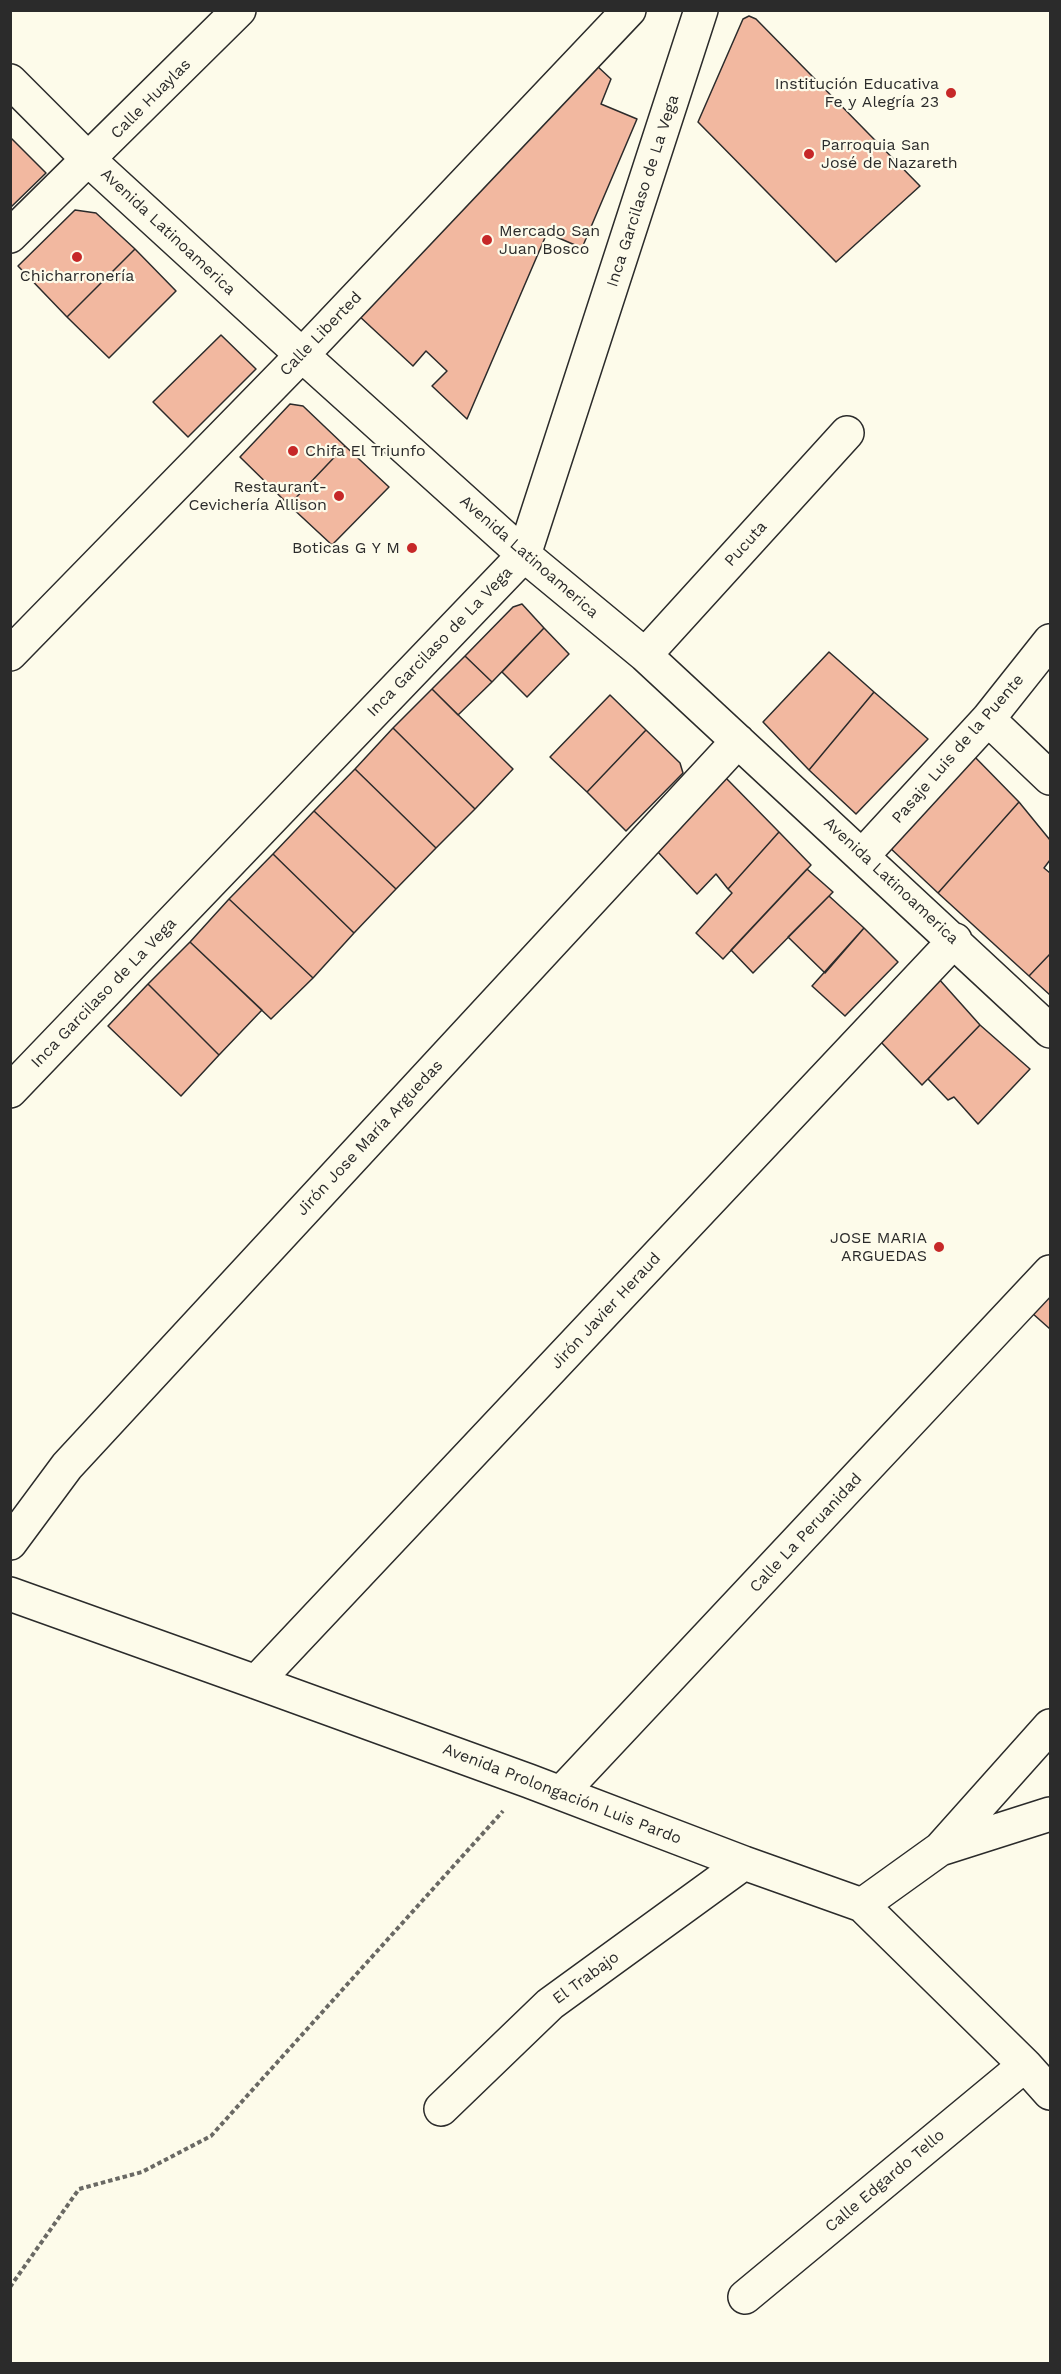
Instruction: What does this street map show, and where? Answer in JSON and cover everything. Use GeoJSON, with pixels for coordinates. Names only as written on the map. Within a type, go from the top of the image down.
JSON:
{"type":"FeatureCollection","features":[{"type":"Feature","properties":{"kind":"street","name":"Calle Huaylas"},"geometry":{"type":"LineString","coordinates":[[10,236],[239,10]]}},
{"type":"Feature","properties":{"kind":"street","name":"Calle Liberted"},"geometry":{"type":"LineString","coordinates":[[10,654],[302,355],[629,10]]}},
{"type":"Feature","properties":{"kind":"street","name":"Inca Garcilaso de La Vega"},"geometry":{"type":"LineString","coordinates":[[10,1091],[524,555],[701,10]]}},
{"type":"Feature","properties":{"kind":"street","name":"Avenida Latinoamerica"},"geometry":{"type":"LineString","coordinates":[[10,81],[89,160],[302,355],[524,555],[645,655],[1050,1030]]}},
{"type":"Feature","properties":{"kind":"street","name":"Pucuta"},"geometry":{"type":"LineString","coordinates":[[645,655],[847,433]]}},
{"type":"Feature","properties":{"kind":"street","name":"Pasaje Luis de la Puente"},"geometry":{"type":"LineString","coordinates":[[863,855],[988,720],[1050,641]]}},
{"type":"Feature","properties":{"kind":"street"},"geometry":{"type":"LineString","coordinates":[[988,720],[1050,778]]}},
{"type":"Feature","properties":{"kind":"street","name":"Jirón Jose María Arguedas"},"geometry":{"type":"LineString","coordinates":[[10,1543],[67,1466],[738,741]]}},
{"type":"Feature","properties":{"kind":"street","name":"Jirón Javier Heraud"},"geometry":{"type":"LineString","coordinates":[[256,1682],[955,940]]}},
{"type":"Feature","properties":{"kind":"street","name":"Calle La Peruanidad"},"geometry":{"type":"LineString","coordinates":[[561,1793],[1050,1272]]}},
{"type":"Feature","properties":{"kind":"street","name":"Avenida Prolongación Luis Pardo"},"geometry":{"type":"LineString","coordinates":[[10,1594],[529,1781],[744,1863],[862,1905],[1025,2065],[1050,2093]]}},
{"type":"Feature","properties":{"kind":"street"},"geometry":{"type":"LineString","coordinates":[[862,1905],[940,1849],[1050,1726]]}},
{"type":"Feature","properties":{"kind":"street"},"geometry":{"type":"LineString","coordinates":[[940,1849],[1050,1814]]}},
{"type":"Feature","properties":{"kind":"street","name":"El Trabajo"},"geometry":{"type":"LineString","coordinates":[[441,2109],[550,2004],[744,1863]]}},
{"type":"Feature","properties":{"kind":"street","name":"Calle Edgardo Tello"},"geometry":{"type":"LineString","coordinates":[[745,2297],[1025,2065]]}},
{"type":"Feature","properties":{"kind":"path"},"geometry":{"type":"LineString","coordinates":[[10,2287],[79,2189],[142,2172],[211,2136],[529,1781]]}},
{"type":"Feature","properties":{"kind":"building","name":"Parroquia San José de Nazareth"},"geometry":{"type":"Polygon","coordinates":[[[749,16],[756,19],[920,186],[836,262],[698,122],[743,19],[749,16]]]}},
{"type":"Feature","properties":{"kind":"building","name":"Mercado San Juan Bosco"},"geometry":{"type":"Polygon","coordinates":[[[596,65],[611,79],[601,104],[637,119],[582,248],[547,233],[467,419],[432,386],[447,371],[426,351],[413,366],[358,315],[596,65]]]}},
{"type":"Feature","properties":{"kind":"building"},"geometry":{"type":"Polygon","coordinates":[[[10,137],[46,173],[10,208],[10,137]]]}},
{"type":"Feature","properties":{"kind":"building","name":"Chicharronería"},"geometry":{"type":"Polygon","coordinates":[[[75,210],[96,213],[135,249],[67,317],[18,266],[75,210]]]}},
{"type":"Feature","properties":{"kind":"building"},"geometry":{"type":"Polygon","coordinates":[[[135,249],[176,291],[109,358],[67,317],[135,249]]]}},
{"type":"Feature","properties":{"kind":"building"},"geometry":{"type":"Polygon","coordinates":[[[221,335],[256,369],[188,437],[153,402],[221,335]]]}},
{"type":"Feature","properties":{"kind":"building","name":"Chifa El Triunfo"},"geometry":{"type":"Polygon","coordinates":[[[290,404],[303,406],[345,446],[289,505],[240,457],[290,404]]]}},
{"type":"Feature","properties":{"kind":"building","name":"Restaurant- Cevichería Allison"},"geometry":{"type":"Polygon","coordinates":[[[345,446],[389,487],[332,545],[289,505],[345,446]]]}},
{"type":"Feature","properties":{"kind":"building"},"geometry":{"type":"Polygon","coordinates":[[[522,604],[544,628],[492,682],[465,656],[513,607],[522,604]]]}},
{"type":"Feature","properties":{"kind":"building"},"geometry":{"type":"Polygon","coordinates":[[[544,628],[569,654],[527,697],[502,672],[544,628]]]}},
{"type":"Feature","properties":{"kind":"building"},"geometry":{"type":"Polygon","coordinates":[[[829,652],[874,692],[809,770],[763,722],[829,652]]]}},
{"type":"Feature","properties":{"kind":"building"},"geometry":{"type":"Polygon","coordinates":[[[465,656],[492,682],[458,715],[432,689],[465,656]]]}},
{"type":"Feature","properties":{"kind":"building"},"geometry":{"type":"Polygon","coordinates":[[[432,689],[513,769],[475,809],[393,728],[432,689]]]}},
{"type":"Feature","properties":{"kind":"building"},"geometry":{"type":"Polygon","coordinates":[[[874,692],[928,739],[856,814],[809,770],[874,692]]]}},
{"type":"Feature","properties":{"kind":"building"},"geometry":{"type":"Polygon","coordinates":[[[610,695],[646,730],[587,792],[550,757],[610,695]]]}},
{"type":"Feature","properties":{"kind":"building"},"geometry":{"type":"Polygon","coordinates":[[[393,728],[475,809],[436,848],[355,769],[393,728]]]}},
{"type":"Feature","properties":{"kind":"building"},"geometry":{"type":"Polygon","coordinates":[[[646,730],[680,763],[683,773],[626,831],[587,792],[646,730]]]}},
{"type":"Feature","properties":{"kind":"building"},"geometry":{"type":"Polygon","coordinates":[[[970,752],[1019,802],[938,893],[888,846],[970,752]]]}},
{"type":"Feature","properties":{"kind":"building"},"geometry":{"type":"Polygon","coordinates":[[[355,769],[436,848],[396,889],[314,811],[355,769]]]}},
{"type":"Feature","properties":{"kind":"building"},"geometry":{"type":"Polygon","coordinates":[[[724,776],[779,832],[728,889],[716,874],[697,894],[657,851],[724,776]]]}},
{"type":"Feature","properties":{"kind":"building"},"geometry":{"type":"Polygon","coordinates":[[[1019,802],[1050,840],[1050,860],[1044,868],[1050,873],[1050,954],[1029,976],[938,893],[1019,802]]]}},
{"type":"Feature","properties":{"kind":"building"},"geometry":{"type":"Polygon","coordinates":[[[314,811],[396,889],[354,933],[273,854],[314,811]]]}},
{"type":"Feature","properties":{"kind":"building"},"geometry":{"type":"Polygon","coordinates":[[[779,832],[811,865],[723,959],[696,933],[732,893],[728,889],[779,832]]]}},
{"type":"Feature","properties":{"kind":"building"},"geometry":{"type":"Polygon","coordinates":[[[273,854],[354,933],[313,978],[229,899],[273,854]]]}},
{"type":"Feature","properties":{"kind":"building"},"geometry":{"type":"Polygon","coordinates":[[[807,869],[833,892],[753,973],[731,950],[807,869]]]}},
{"type":"Feature","properties":{"kind":"building"},"geometry":{"type":"Polygon","coordinates":[[[829,896],[864,928],[825,973],[788,937],[829,896]]]}},
{"type":"Feature","properties":{"kind":"building"},"geometry":{"type":"Polygon","coordinates":[[[229,899],[313,978],[271,1019],[190,942],[229,899]]]}},
{"type":"Feature","properties":{"kind":"building"},"geometry":{"type":"Polygon","coordinates":[[[864,928],[898,962],[845,1016],[812,986],[864,928]]]}},
{"type":"Feature","properties":{"kind":"building"},"geometry":{"type":"Polygon","coordinates":[[[190,942],[262,1010],[219,1055],[148,984],[190,942]]]}},
{"type":"Feature","properties":{"kind":"building"},"geometry":{"type":"Polygon","coordinates":[[[1050,954],[1050,995],[1029,976],[1050,954]]]}},
{"type":"Feature","properties":{"kind":"building"},"geometry":{"type":"Polygon","coordinates":[[[938,978],[980,1025],[922,1085],[879,1040],[938,978]]]}},
{"type":"Feature","properties":{"kind":"building"},"geometry":{"type":"Polygon","coordinates":[[[148,984],[219,1055],[181,1096],[108,1026],[148,984]]]}},
{"type":"Feature","properties":{"kind":"building"},"geometry":{"type":"Polygon","coordinates":[[[980,1025],[1030,1069],[978,1124],[954,1097],[948,1100],[928,1079],[980,1025]]]}},
{"type":"Feature","properties":{"kind":"building"},"geometry":{"type":"Polygon","coordinates":[[[1050,1293],[1050,1329],[1032,1313],[1050,1293]]]}},
{"type":"Feature","properties":{"kind":"place","name":"Institución Educativa Fe y Alegría 23"},"geometry":{"type":"Point","coordinates":[951,93]}},
{"type":"Feature","properties":{"kind":"place","name":"Parroquia San José de Nazareth"},"geometry":{"type":"Point","coordinates":[809,154]}},
{"type":"Feature","properties":{"kind":"place","name":"Mercado San Juan Bosco"},"geometry":{"type":"Point","coordinates":[487,240]}},
{"type":"Feature","properties":{"kind":"place","name":"Chicharronería"},"geometry":{"type":"Point","coordinates":[77,257]}},
{"type":"Feature","properties":{"kind":"place","name":"Chifa El Triunfo"},"geometry":{"type":"Point","coordinates":[293,451]}},
{"type":"Feature","properties":{"kind":"place","name":"Restaurant- Cevichería Allison"},"geometry":{"type":"Point","coordinates":[339,496]}},
{"type":"Feature","properties":{"kind":"place","name":"Boticas G Y M"},"geometry":{"type":"Point","coordinates":[412,548]}},
{"type":"Feature","properties":{"kind":"place","name":"JOSE MARIA ARGUEDAS"},"geometry":{"type":"Point","coordinates":[939,1247]}}]}
